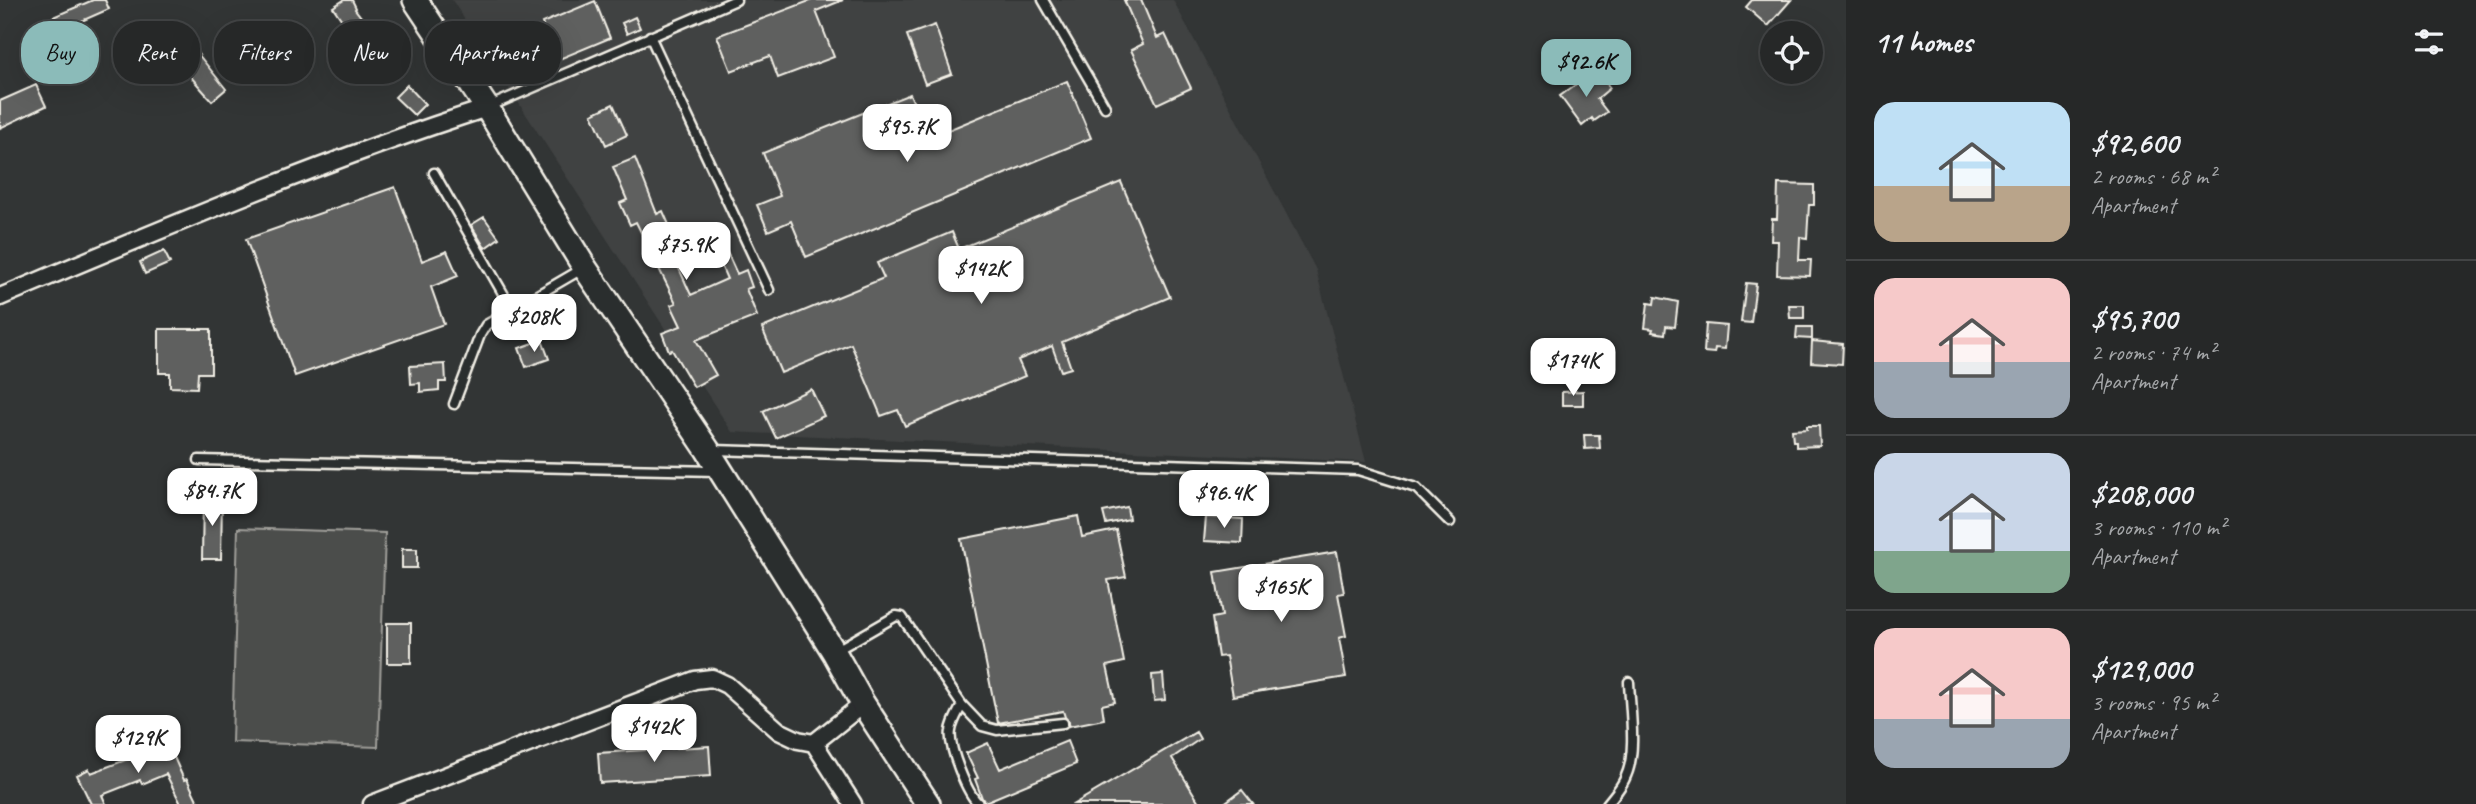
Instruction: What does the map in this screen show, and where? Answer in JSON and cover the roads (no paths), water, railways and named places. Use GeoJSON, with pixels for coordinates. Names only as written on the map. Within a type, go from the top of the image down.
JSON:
{"type":"FeatureCollection","features":[{"type":"Feature","properties":{"kind":"main road"},"geometry":{"type":"LineString","coordinates":[[415,0],[487,108],[585,268],[707,449],[834,652],[863,704],[928,804]]}},
{"type":"Feature","properties":{"kind":"street"},"geometry":{"type":"LineString","coordinates":[[0,297],[178,222],[412,132],[487,108]]}},
{"type":"Feature","properties":{"kind":"street"},"geometry":{"type":"LineString","coordinates":[[372,804],[695,680],[712,678],[727,685],[779,732],[814,743],[853,804]]}},
{"type":"Feature","properties":{"kind":"street"},"geometry":{"type":"LineString","coordinates":[[814,743],[863,704]]}},
{"type":"Feature","properties":{"kind":"lane"},"geometry":{"type":"LineString","coordinates":[[487,108],[736,0]]}},
{"type":"Feature","properties":{"kind":"lane"},"geometry":{"type":"LineString","coordinates":[[1044,0],[1105,107]]}},
{"type":"Feature","properties":{"kind":"lane"},"geometry":{"type":"LineString","coordinates":[[650,37],[769,290]]}},
{"type":"Feature","properties":{"kind":"lane"},"geometry":{"type":"LineString","coordinates":[[434,173],[512,309]]}},
{"type":"Feature","properties":{"kind":"lane"},"geometry":{"type":"LineString","coordinates":[[454,404],[486,325],[585,268]]}},
{"type":"Feature","properties":{"kind":"lane"},"geometry":{"type":"LineString","coordinates":[[707,449],[1357,470],[1416,488],[1450,522]]}},
{"type":"Feature","properties":{"kind":"lane"},"geometry":{"type":"LineString","coordinates":[[199,460],[720,471]]}},
{"type":"Feature","properties":{"kind":"lane"},"geometry":{"type":"LineString","coordinates":[[834,652],[889,620],[902,617],[962,705],[982,726],[997,730],[1063,723]]}},
{"type":"Feature","properties":{"kind":"lane"},"geometry":{"type":"LineString","coordinates":[[1607,804],[1628,774],[1631,757],[1629,682]]}},
{"type":"Feature","properties":{"kind":"lane"},"geometry":{"type":"LineString","coordinates":[[962,705],[953,722],[950,739],[969,792],[979,804]]}}]}
